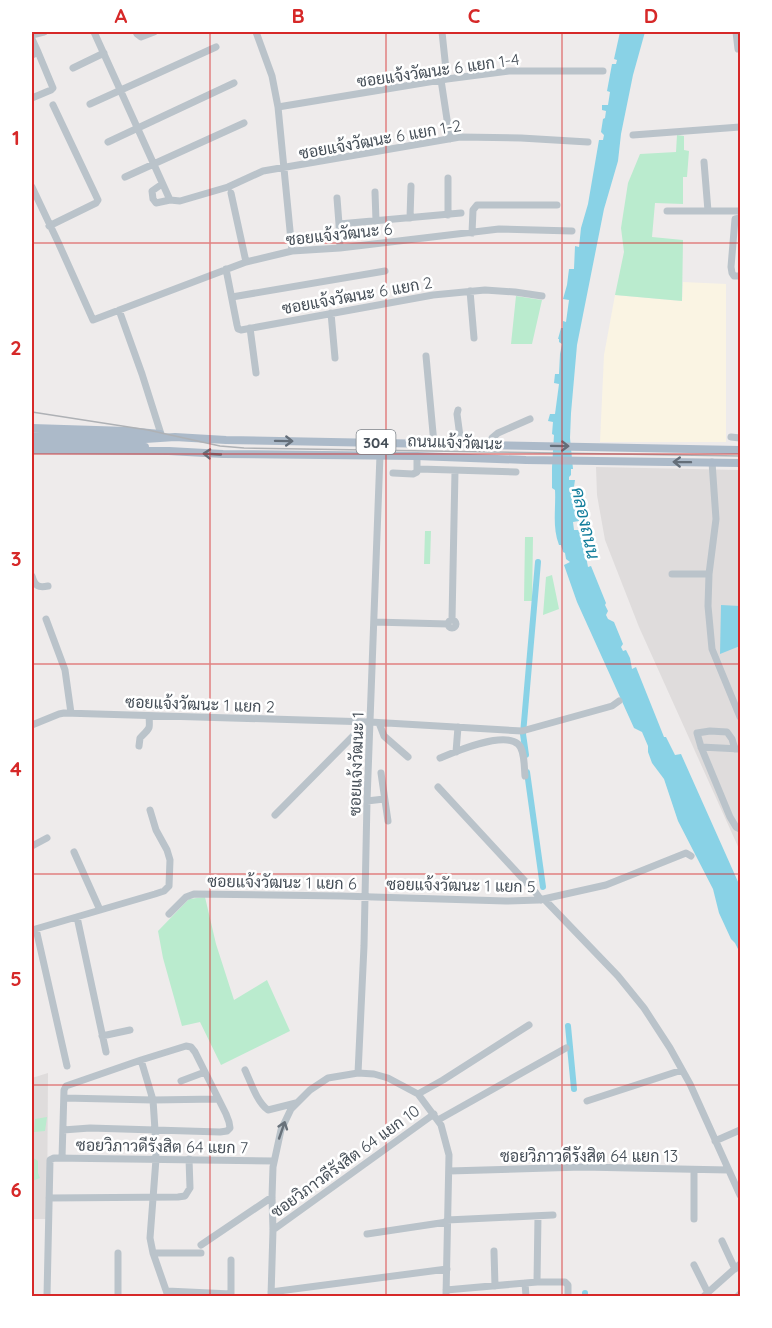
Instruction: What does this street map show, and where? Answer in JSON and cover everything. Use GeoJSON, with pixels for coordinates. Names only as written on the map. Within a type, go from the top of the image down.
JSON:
{"type":"FeatureCollection","features":[{"type":"Feature","properties":{"kind":"main road","name":"ถนนแจ้งวัฒนะ"},"geometry":{"type":"LineString","coordinates":[[32,428],[128,431],[161,434],[175,438]]}},
{"type":"Feature","properties":{"kind":"main road","name":"ถนนแจ้งวัฒนะ"},"geometry":{"type":"LineString","coordinates":[[32,436],[101,441],[169,451]]}},
{"type":"Feature","properties":{"kind":"main road","name":"ถนนแจ้งวัฒนะ"},"geometry":{"type":"LineString","coordinates":[[32,443],[175,438],[741,450]]}},
{"type":"Feature","properties":{"kind":"main road","name":"ถนนแจ้งวัฒนะ"},"geometry":{"type":"LineString","coordinates":[[32,450],[741,463]]}},
{"type":"Feature","properties":{"kind":"street"},"geometry":{"type":"LineString","coordinates":[[32,98],[53,88],[35,53],[32,35],[44,32]]}},
{"type":"Feature","properties":{"kind":"street"},"geometry":{"type":"LineString","coordinates":[[94,32],[170,200],[156,202],[152,191],[162,184]]}},
{"type":"Feature","properties":{"kind":"street"},"geometry":{"type":"LineString","coordinates":[[136,32],[141,37],[154,32]]}},
{"type":"Feature","properties":{"kind":"street"},"geometry":{"type":"LineString","coordinates":[[266,32],[257,33],[272,76],[278,107],[292,251]]}},
{"type":"Feature","properties":{"kind":"street"},"geometry":{"type":"LineString","coordinates":[[442,32],[450,139]]}},
{"type":"Feature","properties":{"kind":"street"},"geometry":{"type":"LineString","coordinates":[[736,32],[738,50]]}},
{"type":"Feature","properties":{"kind":"street"},"geometry":{"type":"LineString","coordinates":[[90,104],[216,47]]}},
{"type":"Feature","properties":{"kind":"street"},"geometry":{"type":"LineString","coordinates":[[73,68],[104,53]]}},
{"type":"Feature","properties":{"kind":"street","name":"ซอยแจ้งวัฒนะ 6 แยก 1-4"},"geometry":{"type":"LineString","coordinates":[[278,107],[509,71],[603,71]]}},
{"type":"Feature","properties":{"kind":"street"},"geometry":{"type":"LineString","coordinates":[[108,142],[234,83]]}},
{"type":"Feature","properties":{"kind":"street"},"geometry":{"type":"LineString","coordinates":[[32,187],[49,226],[98,200],[53,105]]}},
{"type":"Feature","properties":{"kind":"street"},"geometry":{"type":"LineString","coordinates":[[125,177],[244,123]]}},
{"type":"Feature","properties":{"kind":"street"},"geometry":{"type":"LineString","coordinates":[[633,135],[741,127]]}},
{"type":"Feature","properties":{"kind":"street","name":"ซอยแจ้งวัฒนะ 6 แยก 1-2"},"geometry":{"type":"LineString","coordinates":[[170,200],[185,200],[228,187],[263,171],[460,137],[588,142]]}},
{"type":"Feature","properties":{"kind":"street"},"geometry":{"type":"LineString","coordinates":[[704,162],[708,211]]}},
{"type":"Feature","properties":{"kind":"street"},"geometry":{"type":"LineString","coordinates":[[448,178],[448,215]]}},
{"type":"Feature","properties":{"kind":"street"},"geometry":{"type":"LineString","coordinates":[[410,218],[411,186]]}},
{"type":"Feature","properties":{"kind":"street"},"geometry":{"type":"LineString","coordinates":[[375,192],[375,221]]}},
{"type":"Feature","properties":{"kind":"street"},"geometry":{"type":"LineString","coordinates":[[231,193],[246,262]]}},
{"type":"Feature","properties":{"kind":"street"},"geometry":{"type":"LineString","coordinates":[[337,198],[340,248]]}},
{"type":"Feature","properties":{"kind":"street"},"geometry":{"type":"LineString","coordinates":[[472,233],[473,210],[477,205],[557,205]]}},
{"type":"Feature","properties":{"kind":"street"},"geometry":{"type":"LineString","coordinates":[[667,211],[741,211]]}},
{"type":"Feature","properties":{"kind":"street"},"geometry":{"type":"LineString","coordinates":[[339,224],[461,213]]}},
{"type":"Feature","properties":{"kind":"street"},"geometry":{"type":"LineString","coordinates":[[741,218],[735,219],[731,267],[734,276],[741,276]]}},
{"type":"Feature","properties":{"kind":"street","name":"ซอยแจ้งวัฒนะ 6"},"geometry":{"type":"LineString","coordinates":[[49,226],[93,320],[246,262],[292,251],[340,248],[499,229],[572,231]]}},
{"type":"Feature","properties":{"kind":"street"},"geometry":{"type":"LineString","coordinates":[[226,269],[237,327],[241,330],[250,328],[256,373]]}},
{"type":"Feature","properties":{"kind":"street"},"geometry":{"type":"LineString","coordinates":[[232,297],[385,271]]}},
{"type":"Feature","properties":{"kind":"street"},"geometry":{"type":"LineString","coordinates":[[470,291],[474,338]]}},
{"type":"Feature","properties":{"kind":"street","name":"ซอยแจ้งวัฒนะ 6 แยก 2"},"geometry":{"type":"LineString","coordinates":[[250,328],[433,295],[470,291],[515,292],[542,296]]}},
{"type":"Feature","properties":{"kind":"street"},"geometry":{"type":"LineString","coordinates":[[119,310],[161,434]]}},
{"type":"Feature","properties":{"kind":"street"},"geometry":{"type":"LineString","coordinates":[[331,313],[335,358]]}},
{"type":"Feature","properties":{"kind":"street"},"geometry":{"type":"LineString","coordinates":[[426,356],[434,444]]}},
{"type":"Feature","properties":{"kind":"street"},"geometry":{"type":"LineString","coordinates":[[458,410],[461,444]]}},
{"type":"Feature","properties":{"kind":"street"},"geometry":{"type":"LineString","coordinates":[[491,445],[492,438],[498,433],[530,419]]}},
{"type":"Feature","properties":{"kind":"street"},"geometry":{"type":"LineString","coordinates":[[731,437],[741,438]]}},
{"type":"Feature","properties":{"kind":"street","name":"ซอยแจ้งวัฒนะ 1"},"geometry":{"type":"LineString","coordinates":[[358,1073],[380,455]]}},
{"type":"Feature","properties":{"kind":"street"},"geometry":{"type":"LineString","coordinates":[[393,473],[413,474],[417,472],[417,456]]}},
{"type":"Feature","properties":{"kind":"street"},"geometry":{"type":"LineString","coordinates":[[712,462],[716,519],[709,574],[708,606],[712,649],[741,717]]}},
{"type":"Feature","properties":{"kind":"street"},"geometry":{"type":"LineString","coordinates":[[417,466],[421,470],[516,472]]}},
{"type":"Feature","properties":{"kind":"street"},"geometry":{"type":"LineString","coordinates":[[374,622],[450,622],[455,471]]}},
{"type":"Feature","properties":{"kind":"street"},"geometry":{"type":"LineString","coordinates":[[672,574],[709,574]]}},
{"type":"Feature","properties":{"kind":"street"},"geometry":{"type":"LineString","coordinates":[[32,576],[39,587],[48,586]]}},
{"type":"Feature","properties":{"kind":"street"},"geometry":{"type":"LineString","coordinates":[[46,618],[65,670],[71,713]]}},
{"type":"Feature","properties":{"kind":"street","name":"ซอยแจ้งวัฒนะ 1 แยก 2"},"geometry":{"type":"LineString","coordinates":[[32,725],[59,714],[71,713],[370,722],[526,730],[612,706],[619,701]]}},
{"type":"Feature","properties":{"kind":"street"},"geometry":{"type":"LineString","coordinates":[[140,747],[140,738],[150,728],[149,716]]}},
{"type":"Feature","properties":{"kind":"street"},"geometry":{"type":"LineString","coordinates":[[275,815],[356,732],[360,722]]}},
{"type":"Feature","properties":{"kind":"street"},"geometry":{"type":"LineString","coordinates":[[379,723],[384,736],[408,757]]}},
{"type":"Feature","properties":{"kind":"street"},"geometry":{"type":"LineString","coordinates":[[456,752],[458,727]]}},
{"type":"Feature","properties":{"kind":"street"},"geometry":{"type":"LineString","coordinates":[[738,749],[727,732],[697,733],[730,817],[736,827],[741,830]]}},
{"type":"Feature","properties":{"kind":"street"},"geometry":{"type":"LineString","coordinates":[[440,758],[491,741],[512,742],[517,744],[522,751],[525,776]]}},
{"type":"Feature","properties":{"kind":"street"},"geometry":{"type":"LineString","coordinates":[[701,747],[738,749]]}},
{"type":"Feature","properties":{"kind":"street"},"geometry":{"type":"LineString","coordinates":[[381,773],[388,821]]}},
{"type":"Feature","properties":{"kind":"street"},"geometry":{"type":"LineString","coordinates":[[438,787],[543,900],[618,976],[644,1008],[690,1084],[741,1194]]}},
{"type":"Feature","properties":{"kind":"street"},"geometry":{"type":"LineString","coordinates":[[367,801],[384,799]]}},
{"type":"Feature","properties":{"kind":"street"},"geometry":{"type":"LineString","coordinates":[[67,1066],[34,930],[155,894],[164,891],[169,886],[170,860],[156,830],[150,810]]}},
{"type":"Feature","properties":{"kind":"street"},"geometry":{"type":"LineString","coordinates":[[32,846],[48,838]]}},
{"type":"Feature","properties":{"kind":"street"},"geometry":{"type":"LineString","coordinates":[[74,852],[100,910]]}},
{"type":"Feature","properties":{"kind":"street","name":"ซอยแจ้งวัฒนะ 1 แยก 5"},"geometry":{"type":"LineString","coordinates":[[366,897],[543,900],[606,885],[686,853],[691,856]]}},
{"type":"Feature","properties":{"kind":"street","name":"ซอยแจ้งวัฒนะ 1 แยก 6"},"geometry":{"type":"LineString","coordinates":[[169,914],[186,897],[194,894],[366,897]]}},
{"type":"Feature","properties":{"kind":"street"},"geometry":{"type":"LineString","coordinates":[[77,917],[106,1052]]}},
{"type":"Feature","properties":{"kind":"street"},"geometry":{"type":"LineString","coordinates":[[418,1095],[529,1025]]}},
{"type":"Feature","properties":{"kind":"street"},"geometry":{"type":"LineString","coordinates":[[102,1036],[130,1030]]}},
{"type":"Feature","properties":{"kind":"street"},"geometry":{"type":"LineString","coordinates":[[62,1158],[64,1090],[66,1086],[141,1059],[186,1046],[191,1047],[195,1052],[230,1128],[227,1131],[90,1128],[63,1130]]}},
{"type":"Feature","properties":{"kind":"street","name":"ซอยวิภาวดีรังสิต 64 แยก 10"},"geometry":{"type":"LineString","coordinates":[[273,1230],[436,1117],[566,1048]]}},
{"type":"Feature","properties":{"kind":"street"},"geometry":{"type":"LineString","coordinates":[[141,1059],[153,1100],[155,1130],[156,1159],[150,1238],[168,1294],[231,1295],[231,1260]]}},
{"type":"Feature","properties":{"kind":"street"},"geometry":{"type":"LineString","coordinates":[[245,1070],[264,1108],[272,1110],[296,1102]]}},
{"type":"Feature","properties":{"kind":"street"},"geometry":{"type":"LineString","coordinates":[[587,1101],[682,1070]]}},
{"type":"Feature","properties":{"kind":"street"},"geometry":{"type":"LineString","coordinates":[[181,1081],[205,1072]]}},
{"type":"Feature","properties":{"kind":"street"},"geometry":{"type":"LineString","coordinates":[[447,1269],[271,1294],[274,1161],[281,1130],[291,1109],[310,1090],[328,1078],[358,1073],[374,1074],[388,1078],[418,1095],[436,1117],[441,1125],[449,1155],[450,1171],[447,1221],[447,1269],[446,1293],[525,1283],[565,1282],[568,1285],[568,1296]]}},
{"type":"Feature","properties":{"kind":"street"},"geometry":{"type":"LineString","coordinates":[[64,1098],[217,1099]]}},
{"type":"Feature","properties":{"kind":"street"},"geometry":{"type":"LineString","coordinates":[[715,1141],[741,1130]]}},
{"type":"Feature","properties":{"kind":"street","name":"ซอยวิภาวดีรังสิต 64 แยก 7"},"geometry":{"type":"LineString","coordinates":[[49,1198],[50,1160],[54,1158],[274,1161]]}},
{"type":"Feature","properties":{"kind":"street"},"geometry":{"type":"LineString","coordinates":[[47,1296],[49,1198],[185,1196],[190,1188],[189,1159]]}},
{"type":"Feature","properties":{"kind":"street","name":"ซอยวิภาวดีรังสิต 64 แยก 13"},"geometry":{"type":"LineString","coordinates":[[450,1171],[578,1167],[728,1170]]}},
{"type":"Feature","properties":{"kind":"street"},"geometry":{"type":"LineString","coordinates":[[694,1170],[694,1219]]}},
{"type":"Feature","properties":{"kind":"street"},"geometry":{"type":"LineString","coordinates":[[153,1253],[201,1249],[272,1197]]}},
{"type":"Feature","properties":{"kind":"street"},"geometry":{"type":"LineString","coordinates":[[367,1234],[447,1221],[553,1215]]}},
{"type":"Feature","properties":{"kind":"street"},"geometry":{"type":"LineString","coordinates":[[537,1282],[538,1216]]}},
{"type":"Feature","properties":{"kind":"street"},"geometry":{"type":"LineString","coordinates":[[694,1265],[706,1295],[738,1266],[722,1241]]}},
{"type":"Feature","properties":{"kind":"street"},"geometry":{"type":"LineString","coordinates":[[494,1251],[495,1286]]}},
{"type":"Feature","properties":{"kind":"street"},"geometry":{"type":"LineString","coordinates":[[118,1253],[118,1296]]}},
{"type":"Feature","properties":{"kind":"street"},"geometry":{"type":"LineString","coordinates":[[525,1283],[526,1296]]}},
{"type":"Feature","properties":{"kind":"shaded area"},"geometry":{"type":"Polygon","coordinates":[[[683,282],[726,284],[726,442],[600,442],[604,355],[615,295],[682,301],[683,282]]]}},
{"type":"Feature","properties":{"kind":"shaded area"},"geometry":{"type":"Polygon","coordinates":[[[596,467],[740,470],[740,851],[639,627],[605,540],[597,495],[596,467]]]}},
{"type":"Feature","properties":{"kind":"shaded area"},"geometry":{"type":"Polygon","coordinates":[[[48,1073],[47,1219],[32,1219],[32,1078],[48,1073]]]}},
{"type":"Feature","properties":{"kind":"green space"},"geometry":{"type":"Polygon","coordinates":[[[677,135],[684,136],[684,150],[689,151],[687,177],[683,177],[683,204],[655,203],[652,237],[683,240],[682,301],[615,295],[624,252],[621,228],[628,183],[640,154],[676,152],[677,135]]]}},
{"type":"Feature","properties":{"kind":"green space"},"geometry":{"type":"Polygon","coordinates":[[[516,296],[542,300],[532,344],[511,344],[516,296]]]}},
{"type":"Feature","properties":{"kind":"green space"},"geometry":{"type":"Polygon","coordinates":[[[425,531],[431,531],[430,564],[424,564],[425,531]]]}},
{"type":"Feature","properties":{"kind":"green space"},"geometry":{"type":"Polygon","coordinates":[[[525,537],[533,537],[532,601],[524,601],[525,537]]]}},
{"type":"Feature","properties":{"kind":"green space"},"geometry":{"type":"Polygon","coordinates":[[[552,575],[559,609],[543,615],[546,577],[552,575]]]}},
{"type":"Feature","properties":{"kind":"green space"},"geometry":{"type":"Polygon","coordinates":[[[205,897],[216,944],[234,1000],[267,980],[290,1031],[221,1065],[200,1022],[182,1026],[158,931],[189,899],[205,897]]]}},
{"type":"Feature","properties":{"kind":"green space"},"geometry":{"type":"Polygon","coordinates":[[[47,1117],[45,1131],[34,1132],[35,1119],[47,1117]]]}},
{"type":"Feature","properties":{"kind":"green space"},"geometry":{"type":"Polygon","coordinates":[[[32,1157],[38,1161],[40,1178],[32,1181],[32,1157]]]}},
{"type":"Feature","properties":{"kind":"water"},"geometry":{"type":"Polygon","coordinates":[[[620,32],[645,32],[633,75],[618,161],[604,209],[577,345],[570,438],[573,469],[569,477],[569,480],[575,480],[573,493],[579,521],[573,522],[574,530],[581,530],[588,567],[591,566],[606,603],[608,611],[606,615],[614,622],[623,644],[621,647],[623,651],[626,650],[630,658],[632,669],[636,667],[664,737],[675,755],[681,754],[739,884],[740,953],[719,913],[713,889],[678,821],[664,779],[652,763],[642,732],[634,728],[577,602],[564,565],[570,562],[559,545],[556,531],[555,490],[552,488],[554,435],[552,434],[553,422],[548,421],[550,414],[555,414],[559,384],[554,383],[555,374],[559,374],[562,344],[558,339],[561,328],[563,328],[563,321],[566,322],[569,300],[563,299],[569,269],[574,269],[575,246],[579,247],[599,140],[603,140],[604,135],[601,132],[606,111],[602,110],[602,105],[608,105],[610,92],[607,91],[612,64],[616,64],[617,60],[614,59],[620,32]]]}},
{"type":"Feature","properties":{"kind":"water"},"geometry":{"type":"Polygon","coordinates":[[[721,605],[740,606],[740,646],[720,654],[721,605]]]}},
{"type":"Feature","properties":{"kind":"waterway"},"geometry":{"type":"LineString","coordinates":[[526,755],[523,734],[538,562]]}},
{"type":"Feature","properties":{"kind":"waterway"},"geometry":{"type":"LineString","coordinates":[[527,772],[543,887]]}},
{"type":"Feature","properties":{"kind":"waterway"},"geometry":{"type":"LineString","coordinates":[[568,1026],[574,1089]]}},
{"type":"Feature","properties":{"kind":"railway"},"geometry":{"type":"LineString","coordinates":[[32,412],[148,430],[220,446],[244,448],[740,456]]}},
{"type":"Feature","properties":{"kind":"water label","name":"คลองถนน"},"geometry":{"type":"Point","coordinates":[586,523]}}]}
